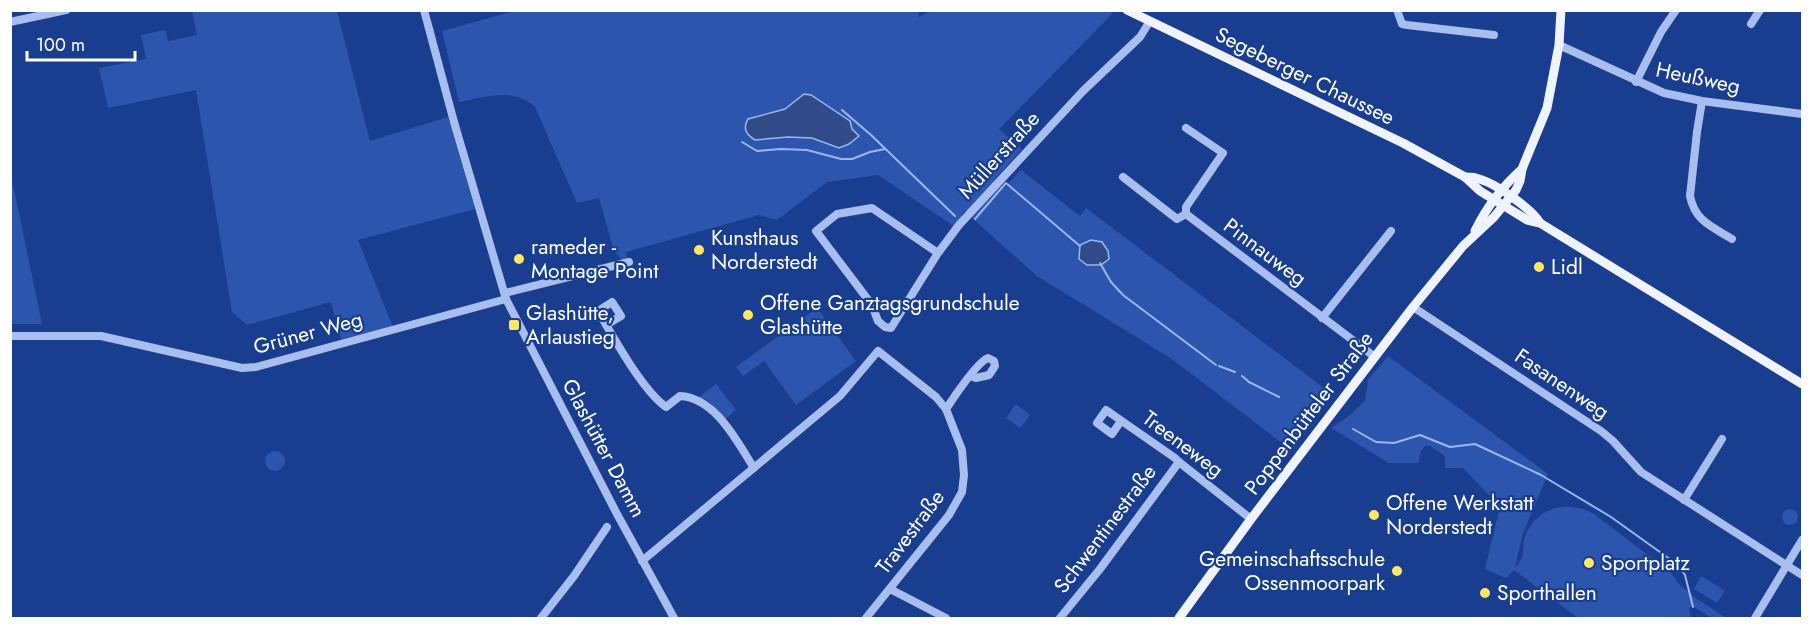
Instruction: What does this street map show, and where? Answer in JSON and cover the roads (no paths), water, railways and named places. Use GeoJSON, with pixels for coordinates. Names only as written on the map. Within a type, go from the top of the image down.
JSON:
{"type":"FeatureCollection","features":[{"type":"Feature","properties":{"kind":"main road","name":"Segeberger Chaussee"},"geometry":{"type":"LineString","coordinates":[[1127,10],[1403,143],[1465,177],[1474,187],[1494,201],[1527,220],[1540,223],[1803,384]]}},
{"type":"Feature","properties":{"kind":"main road","name":"Poppenbütteler Straße"},"geometry":{"type":"LineString","coordinates":[[1179,618],[1251,519],[1413,307],[1474,234],[1490,222],[1511,198],[1520,181],[1522,169],[1546,108],[1559,45],[1561,10]]}},
{"type":"Feature","properties":{"kind":"main road","name":"Poppenbütteler Straße"},"geometry":{"type":"LineString","coordinates":[[1474,234],[1483,215],[1522,169]]}},
{"type":"Feature","properties":{"kind":"main road","name":"Segeberger Chaussee"},"geometry":{"type":"LineString","coordinates":[[1465,177],[1480,179],[1502,192],[1535,213],[1540,223]]}},
{"type":"Feature","properties":{"kind":"street"},"geometry":{"type":"LineString","coordinates":[[10,22],[66,10]]}},
{"type":"Feature","properties":{"kind":"street","name":"Glashütter Damm"},"geometry":{"type":"LineString","coordinates":[[424,10],[454,122],[506,296],[673,618]]}},
{"type":"Feature","properties":{"kind":"street"},"geometry":{"type":"LineString","coordinates":[[1397,10],[1402,24],[1494,35]]}},
{"type":"Feature","properties":{"kind":"street"},"geometry":{"type":"LineString","coordinates":[[1636,82],[1661,32],[1676,10]]}},
{"type":"Feature","properties":{"kind":"street"},"geometry":{"type":"LineString","coordinates":[[1751,24],[1760,10]]}},
{"type":"Feature","properties":{"kind":"street","name":"Müllerstraße"},"geometry":{"type":"LineString","coordinates":[[938,253],[872,208],[837,214],[816,231],[873,305],[878,321],[885,327],[891,328],[938,253],[959,225],[1083,91],[1140,37],[1150,21]]}},
{"type":"Feature","properties":{"kind":"street","name":"Heußweg"},"geometry":{"type":"LineString","coordinates":[[1559,45],[1664,93],[1702,101],[1803,114]]}},
{"type":"Feature","properties":{"kind":"street"},"geometry":{"type":"LineString","coordinates":[[1702,101],[1690,196],[1692,206],[1699,217],[1732,239]]}},
{"type":"Feature","properties":{"kind":"street"},"geometry":{"type":"LineString","coordinates":[[1185,214],[1186,207],[1223,153],[1186,128]]}},
{"type":"Feature","properties":{"kind":"street","name":"Pinnauweg"},"geometry":{"type":"LineString","coordinates":[[1123,177],[1178,219],[1185,214],[1375,357]]}},
{"type":"Feature","properties":{"kind":"street"},"geometry":{"type":"LineString","coordinates":[[1322,318],[1391,231]]}},
{"type":"Feature","properties":{"kind":"street"},"geometry":{"type":"LineString","coordinates":[[506,296],[629,262]]}},
{"type":"Feature","properties":{"kind":"street","name":"Grüner Weg"},"geometry":{"type":"LineString","coordinates":[[10,336],[101,336],[242,368],[256,367],[506,296]]}},
{"type":"Feature","properties":{"kind":"street","name":"Fasanenweg"},"geometry":{"type":"LineString","coordinates":[[1413,307],[1601,431],[1641,472],[1803,575]]}},
{"type":"Feature","properties":{"kind":"street"},"geometry":{"type":"LineString","coordinates":[[606,325],[658,401],[666,407],[680,396],[686,396],[711,409],[721,418],[754,468],[642,561]]}},
{"type":"Feature","properties":{"kind":"street","name":"Travestraße"},"geometry":{"type":"LineString","coordinates":[[754,468],[840,396],[878,351],[936,397],[946,409],[962,450],[964,471],[962,492],[949,515],[866,618]]}},
{"type":"Feature","properties":{"kind":"street"},"geometry":{"type":"LineString","coordinates":[[946,409],[970,376]]}},
{"type":"Feature","properties":{"kind":"street","name":"Treeneweg"},"geometry":{"type":"LineString","coordinates":[[1121,421],[1179,462],[1251,519]]}},
{"type":"Feature","properties":{"kind":"street"},"geometry":{"type":"LineString","coordinates":[[1684,500],[1722,439]]}},
{"type":"Feature","properties":{"kind":"street","name":"Schwentinestraße"},"geometry":{"type":"LineString","coordinates":[[1060,618],[1100,569],[1179,462]]}},
{"type":"Feature","properties":{"kind":"street"},"geometry":{"type":"LineString","coordinates":[[541,618],[574,576],[607,527]]}},
{"type":"Feature","properties":{"kind":"street"},"geometry":{"type":"LineString","coordinates":[[1755,618],[1803,540]]}},
{"type":"Feature","properties":{"kind":"street"},"geometry":{"type":"LineString","coordinates":[[890,589],[946,618]]}},
{"type":"Feature","properties":{"kind":"waterway"},"geometry":{"type":"LineString","coordinates":[[842,110],[955,216]]}},
{"type":"Feature","properties":{"kind":"waterway"},"geometry":{"type":"LineString","coordinates":[[742,142],[757,151],[807,150],[841,159],[852,159],[885,149]]}},
{"type":"Feature","properties":{"kind":"waterway"},"geometry":{"type":"LineString","coordinates":[[975,219],[1006,183],[1080,246]]}},
{"type":"Feature","properties":{"kind":"waterway"},"geometry":{"type":"LineString","coordinates":[[1100,263],[1111,282],[1123,295],[1216,365]]}},
{"type":"Feature","properties":{"kind":"waterway"},"geometry":{"type":"LineString","coordinates":[[1219,366],[1235,372]]}},
{"type":"Feature","properties":{"kind":"waterway"},"geometry":{"type":"LineString","coordinates":[[1242,376],[1279,397]]}},
{"type":"Feature","properties":{"kind":"waterway"},"geometry":{"type":"LineString","coordinates":[[1353,429],[1376,442],[1394,443],[1420,435],[1450,447],[1475,444],[1541,475],[1611,517],[1678,565],[1685,575],[1693,607]]}},
{"type":"Feature","properties":{"kind":"place","name":"Kunsthaus Norderstedt"},"geometry":{"type":"Point","coordinates":[699,250]}},
{"type":"Feature","properties":{"kind":"place","name":"rameder - Montage Point"},"geometry":{"type":"Point","coordinates":[519,259]}},
{"type":"Feature","properties":{"kind":"place","name":"Lidl"},"geometry":{"type":"Point","coordinates":[1539,267]}},
{"type":"Feature","properties":{"kind":"place","name":"Offene Ganztagsgrundschule Glashütte"},"geometry":{"type":"Point","coordinates":[748,315]}},
{"type":"Feature","properties":{"kind":"place","name":"Glashütte, Arlaustieg"},"geometry":{"type":"Point","coordinates":[514,325]}},
{"type":"Feature","properties":{"kind":"place","name":"Offene Werkstatt Norderstedt"},"geometry":{"type":"Point","coordinates":[1374,515]}},
{"type":"Feature","properties":{"kind":"place","name":"Sportplatz"},"geometry":{"type":"Point","coordinates":[1589,563]}},
{"type":"Feature","properties":{"kind":"place","name":"Gemeinschaftsschule Ossenmoorpark"},"geometry":{"type":"Point","coordinates":[1397,571]}},
{"type":"Feature","properties":{"kind":"place","name":"Sporthallen"},"geometry":{"type":"Point","coordinates":[1485,593]}}]}
